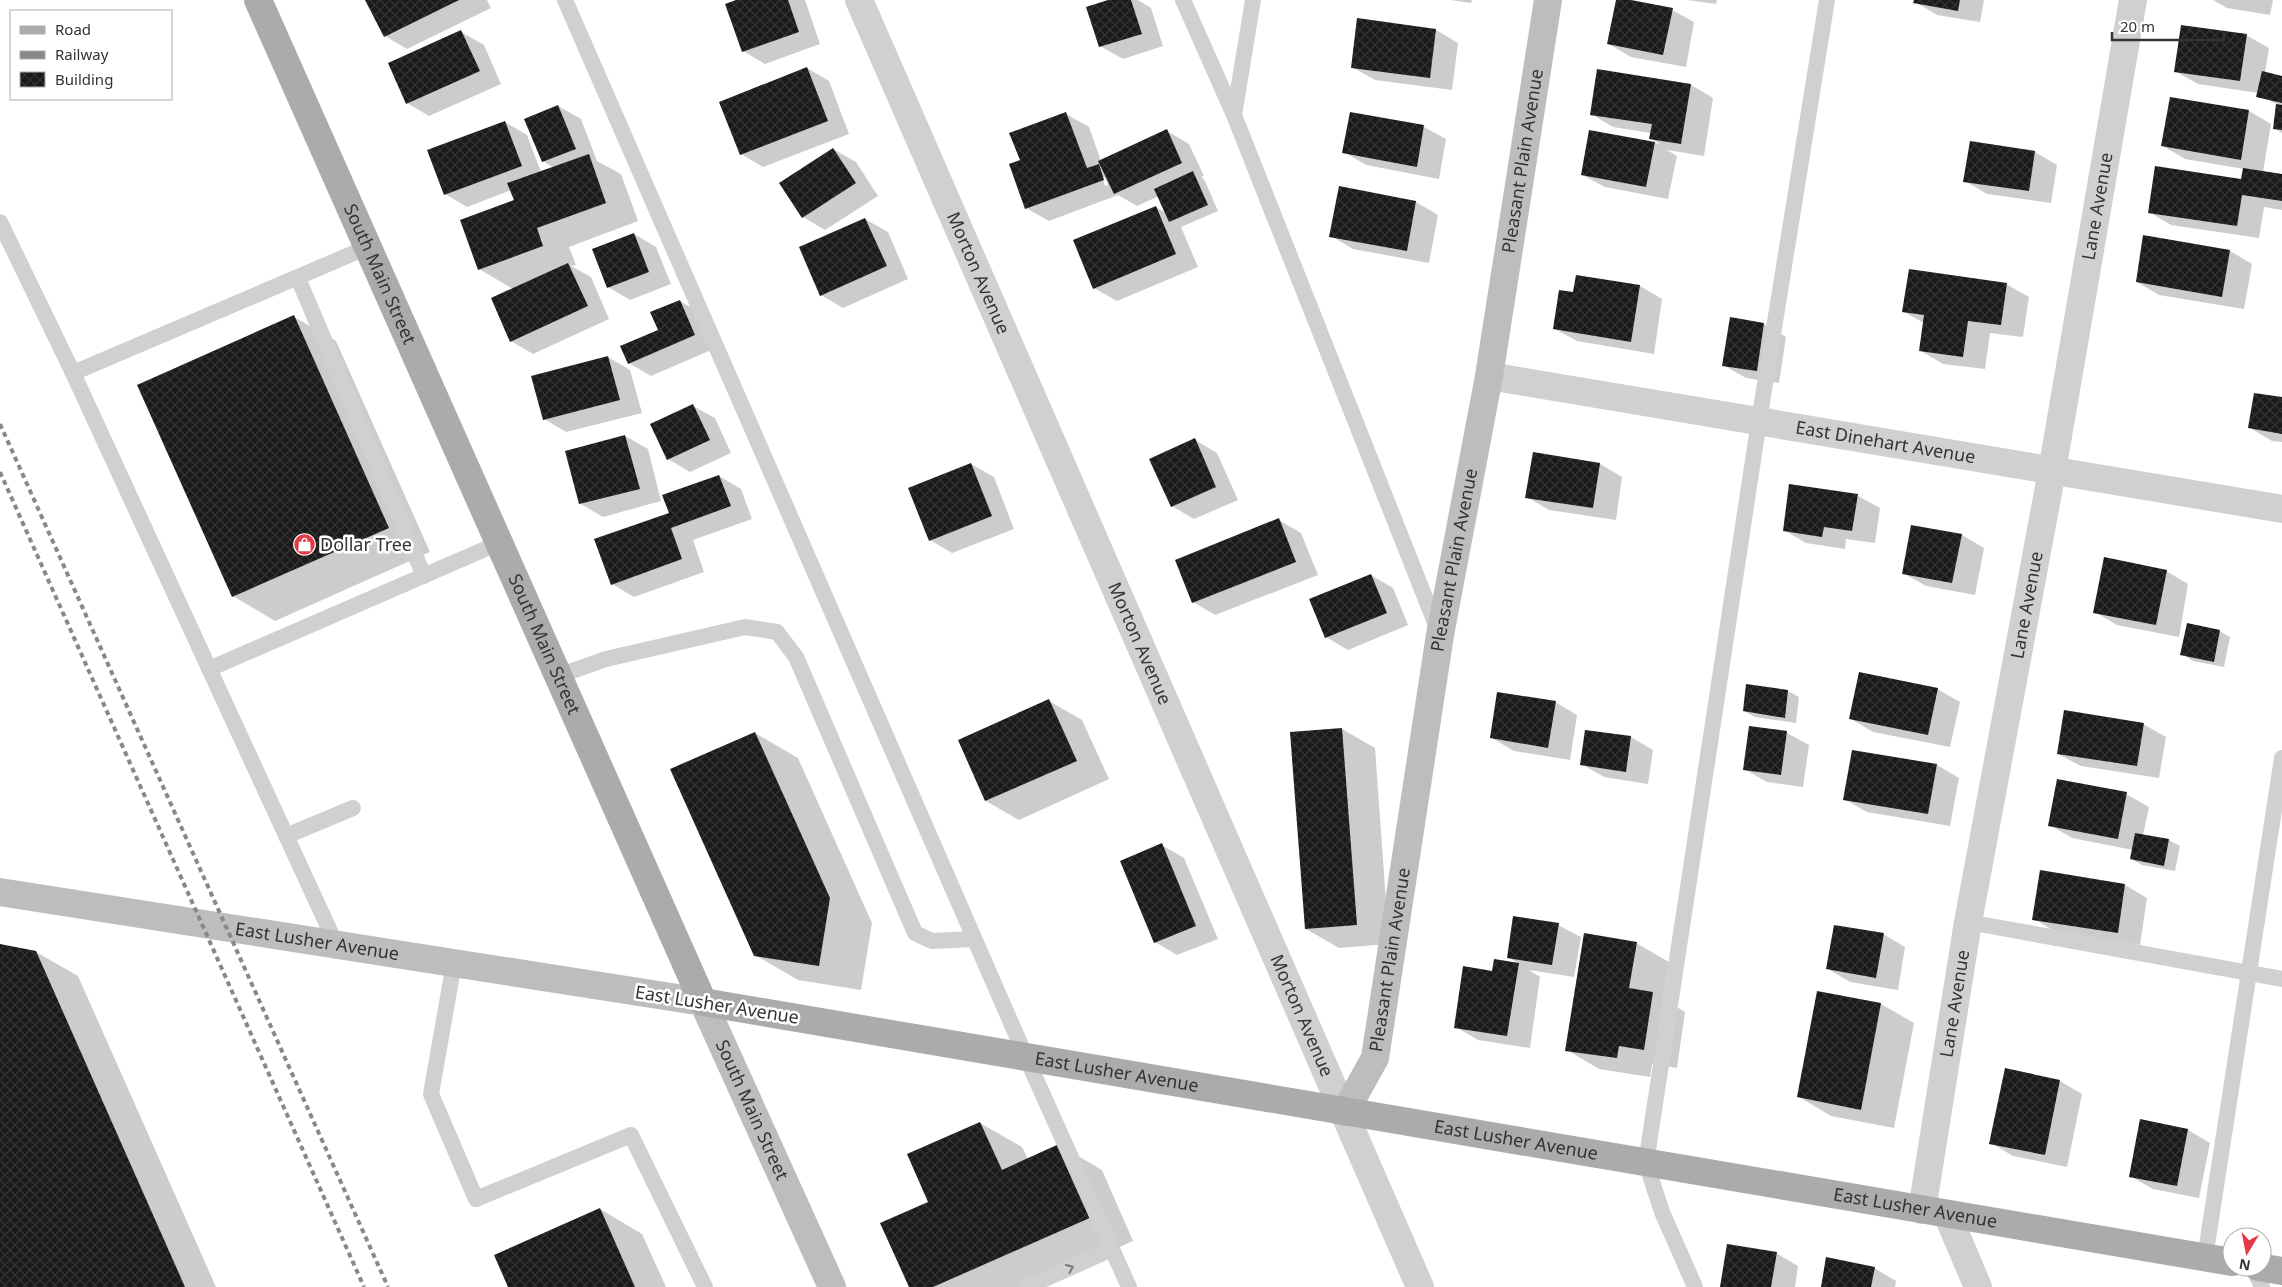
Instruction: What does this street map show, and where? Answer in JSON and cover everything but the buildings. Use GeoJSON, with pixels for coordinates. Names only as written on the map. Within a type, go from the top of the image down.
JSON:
{"type":"FeatureCollection","features":[{"type":"Feature","properties":{"kind":"main road","name":"South Main Street"},"geometry":{"type":"LineString","coordinates":[[258,0],[703,1002]]}},
{"type":"Feature","properties":{"kind":"main road","name":"East Lusher Avenue"},"geometry":{"type":"LineString","coordinates":[[703,1002],[2222,1261]]}},
{"type":"Feature","properties":{"kind":"street","name":"Morton Avenue"},"geometry":{"type":"LineString","coordinates":[[859,0],[1420,1287]]}},
{"type":"Feature","properties":{"kind":"street","name":"Pleasant Plain Avenue"},"geometry":{"type":"LineString","coordinates":[[1345,1112],[1375,1058],[1440,635],[1489,376],[1548,0]]}},
{"type":"Feature","properties":{"kind":"street","name":"Lane Avenue"},"geometry":{"type":"LineString","coordinates":[[1934,1212],[1968,922],[2052,471],[2133,0]]}},
{"type":"Feature","properties":{"kind":"street","name":"East Dinehart Avenue"},"geometry":{"type":"LineString","coordinates":[[1489,376],[2282,509]]}},
{"type":"Feature","properties":{"kind":"street","name":"East Lusher Avenue"},"geometry":{"type":"LineString","coordinates":[[0,892],[703,1002]]}},
{"type":"Feature","properties":{"kind":"street","name":"South Main Street"},"geometry":{"type":"LineString","coordinates":[[703,1002],[832,1287]]}},
{"type":"Feature","properties":{"kind":"street"},"geometry":{"type":"LineString","coordinates":[[1934,1212],[1978,1287]]}},
{"type":"Feature","properties":{"kind":"lane"},"geometry":{"type":"LineString","coordinates":[[565,0],[1026,1058],[1129,1287]]}},
{"type":"Feature","properties":{"kind":"lane"},"geometry":{"type":"LineString","coordinates":[[1183,0],[1234,114],[1440,635]]}},
{"type":"Feature","properties":{"kind":"lane"},"geometry":{"type":"LineString","coordinates":[[1234,114],[1253,0]]}},
{"type":"Feature","properties":{"kind":"lane"},"geometry":{"type":"LineString","coordinates":[[1695,1287],[1662,1212],[1646,1163],[1759,421],[1827,0]]}},
{"type":"Feature","properties":{"kind":"lane"},"geometry":{"type":"LineString","coordinates":[[0,222],[73,373],[336,944]]}},
{"type":"Feature","properties":{"kind":"lane"},"geometry":{"type":"LineString","coordinates":[[73,373],[298,278],[325,263],[368,247]]}},
{"type":"Feature","properties":{"kind":"lane"},"geometry":{"type":"LineString","coordinates":[[298,278],[424,576]]}},
{"type":"Feature","properties":{"kind":"lane"},"geometry":{"type":"LineString","coordinates":[[209,669],[499,543]]}},
{"type":"Feature","properties":{"kind":"lane"},"geometry":{"type":"LineString","coordinates":[[558,676],[606,659],[746,627],[777,632],[796,657],[916,934],[932,941],[974,939]]}},
{"type":"Feature","properties":{"kind":"lane"},"geometry":{"type":"LineString","coordinates":[[2205,1258],[2247,973],[2282,758]]}},
{"type":"Feature","properties":{"kind":"lane"},"geometry":{"type":"LineString","coordinates":[[286,836],[353,808]]}},
{"type":"Feature","properties":{"kind":"lane"},"geometry":{"type":"LineString","coordinates":[[1968,922],[2282,979]]}},
{"type":"Feature","properties":{"kind":"lane"},"geometry":{"type":"LineString","coordinates":[[454,963],[431,1094],[476,1199],[631,1135],[705,1287]]}},
{"type":"Feature","properties":{"kind":"lane"},"geometry":{"type":"LineString","coordinates":[[1027,1287],[1112,1249]]}},
{"type":"Feature","properties":{"kind":"railway"},"geometry":{"type":"LineString","coordinates":[[0,424],[388,1287]]}},
{"type":"Feature","properties":{"kind":"railway"},"geometry":{"type":"LineString","coordinates":[[0,472],[364,1287]]}},
{"type":"Feature","properties":{"kind":"place","name":"Dollar Tree"},"geometry":{"type":"Point","coordinates":[304,545]}}]}
